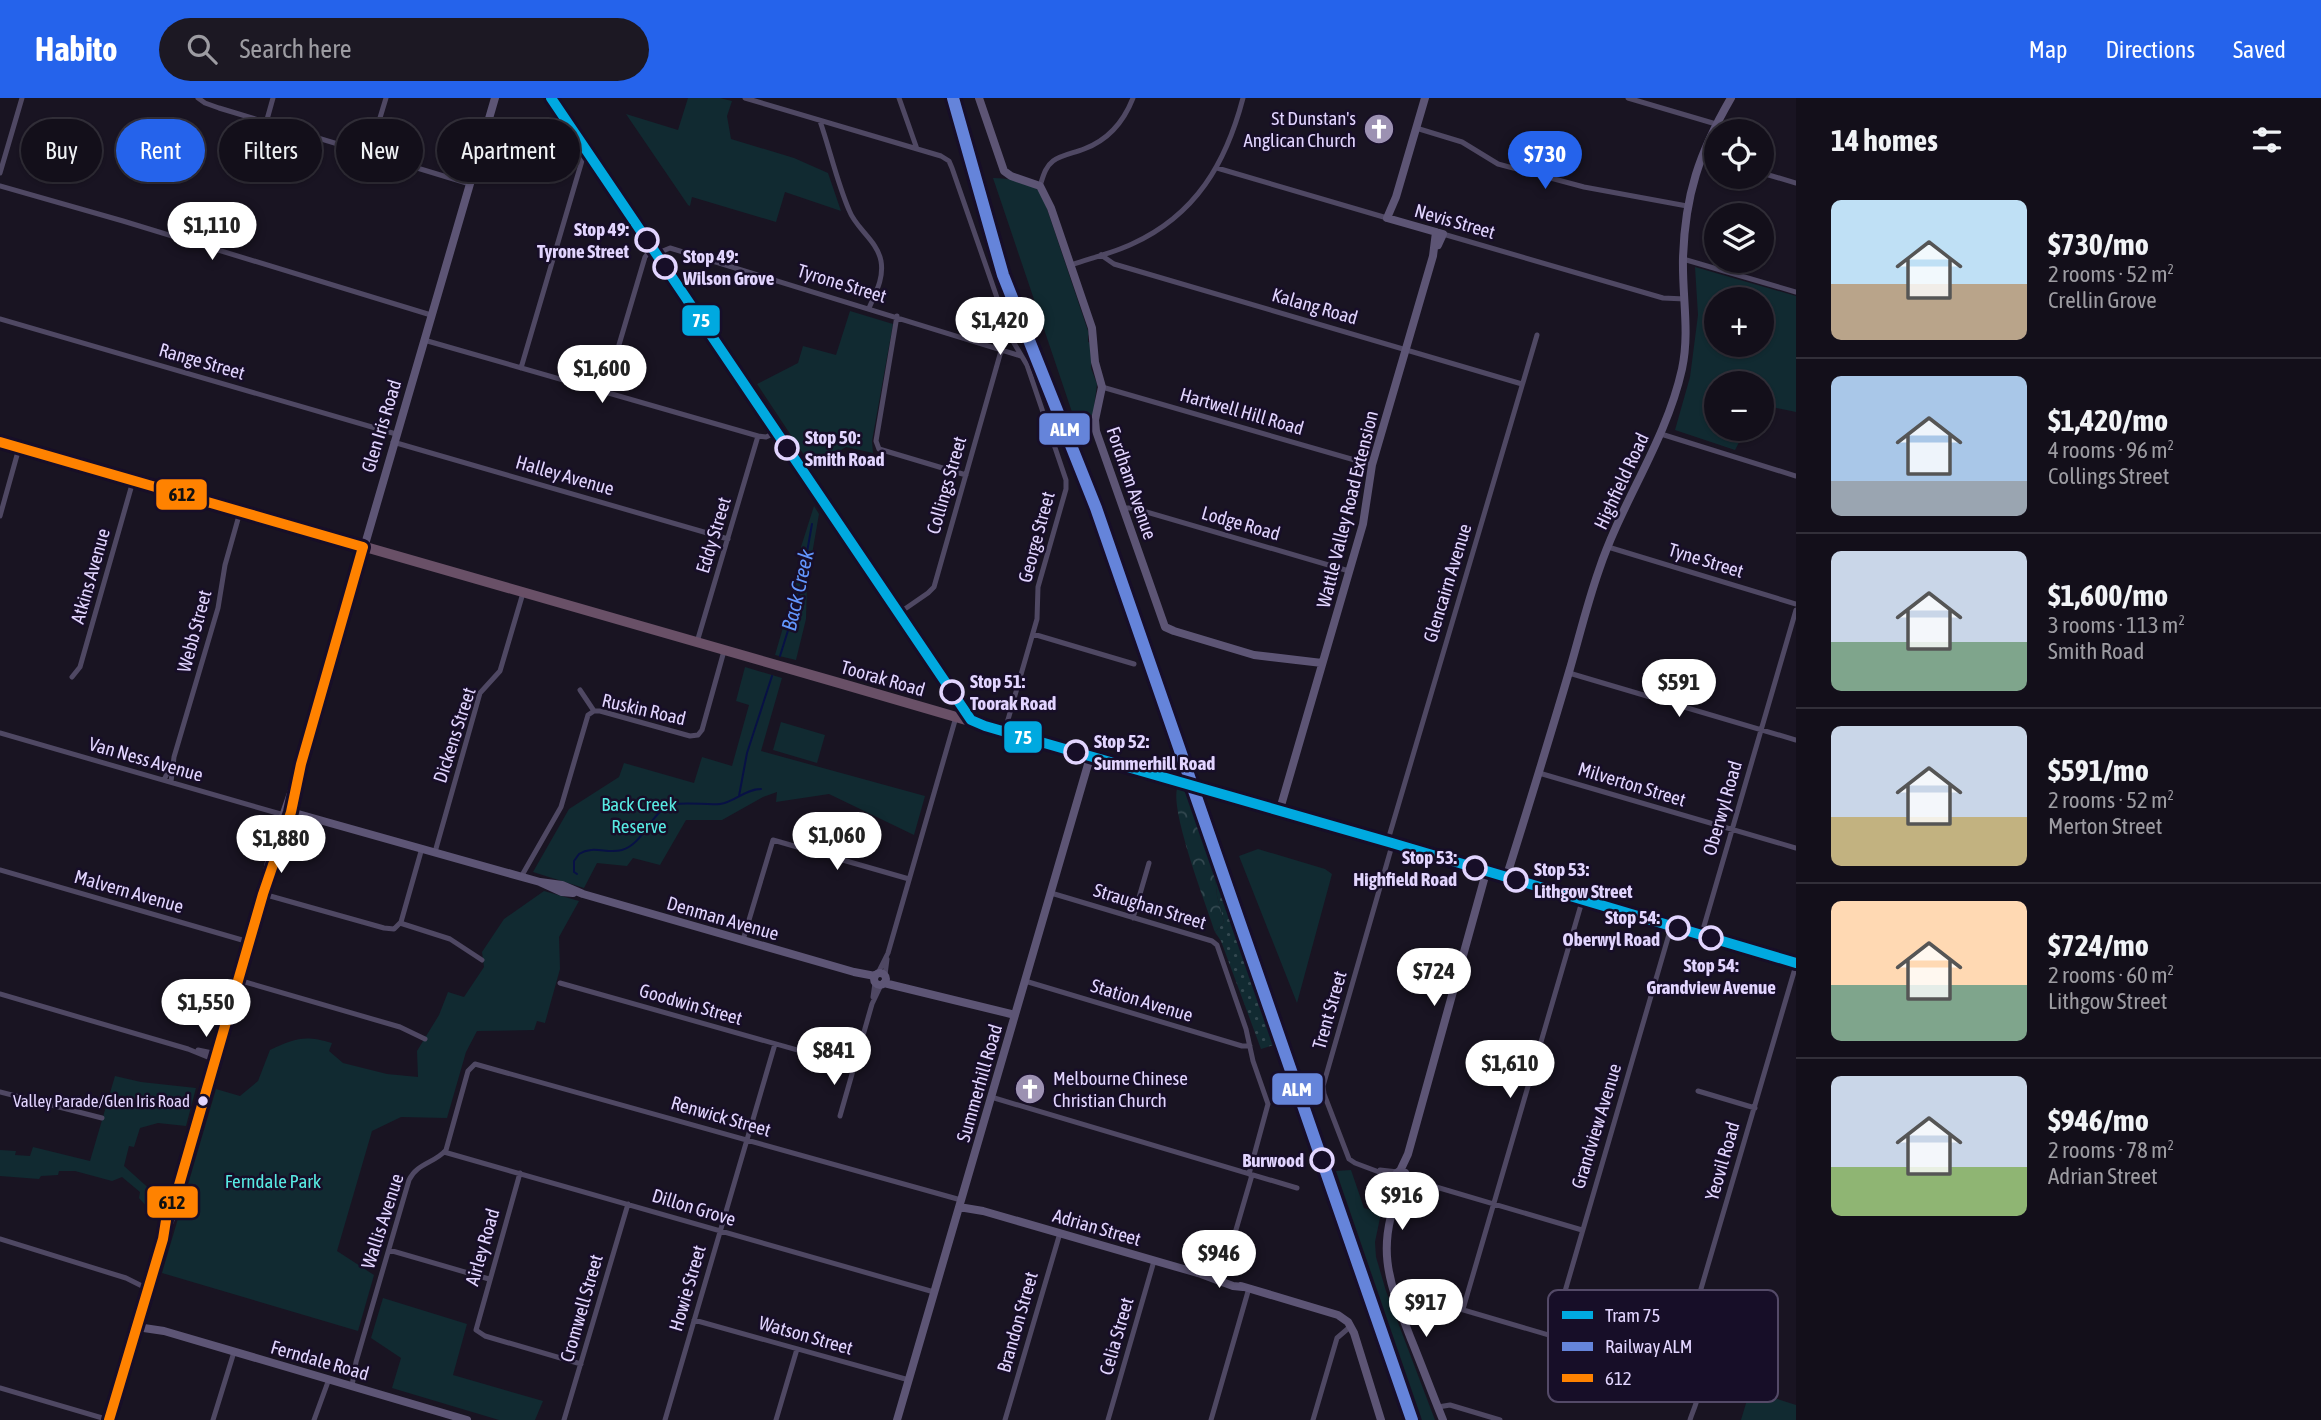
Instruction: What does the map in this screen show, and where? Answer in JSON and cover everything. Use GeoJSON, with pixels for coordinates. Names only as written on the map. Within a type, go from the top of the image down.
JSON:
{"type":"FeatureCollection","features":[{"type":"Feature","properties":{"kind":"highway","name":"Toorak Road"},"geometry":{"type":"LineString","coordinates":[[0,442],[1091,754],[1487,869],[1796,963]]}},
{"type":"Feature","properties":{"kind":"main road"},"geometry":{"type":"LineString","coordinates":[[553,98],[955,696],[967,713],[983,724]]}},
{"type":"Feature","properties":{"kind":"main road"},"geometry":{"type":"LineString","coordinates":[[940,712],[952,709],[955,696]]}},
{"type":"Feature","properties":{"kind":"street"},"geometry":{"type":"LineString","coordinates":[[0,173],[22,98]]}},
{"type":"Feature","properties":{"kind":"street"},"geometry":{"type":"LineString","coordinates":[[198,98],[207,104],[256,119]]}},
{"type":"Feature","properties":{"kind":"street"},"geometry":{"type":"LineString","coordinates":[[267,119],[273,98]]}},
{"type":"Feature","properties":{"kind":"street"},"geometry":{"type":"LineString","coordinates":[[380,119],[386,98]]}},
{"type":"Feature","properties":{"kind":"street","name":"Glen Iris Road"},"geometry":{"type":"LineString","coordinates":[[109,1420],[172,1216],[394,438],[495,98]]}},
{"type":"Feature","properties":{"kind":"street","name":"George Street"},"geometry":{"type":"LineString","coordinates":[[745,98],[914,148],[944,158],[950,164],[1012,338],[1027,365],[1067,482],[1038,587],[1037,616],[1005,730]]}},
{"type":"Feature","properties":{"kind":"street"},"geometry":{"type":"LineString","coordinates":[[899,98],[914,148]]}},
{"type":"Feature","properties":{"kind":"street"},"geometry":{"type":"LineString","coordinates":[[979,98],[1004,171],[1041,186],[1045,170],[1053,161],[1093,145],[1113,131],[1133,98]]}},
{"type":"Feature","properties":{"kind":"street"},"geometry":{"type":"LineString","coordinates":[[1071,265],[1143,239],[1190,203],[1217,168],[1228,147],[1243,98]]}},
{"type":"Feature","properties":{"kind":"street"},"geometry":{"type":"LineString","coordinates":[[1390,219],[1425,98]]}},
{"type":"Feature","properties":{"kind":"street"},"geometry":{"type":"LineString","coordinates":[[1628,98],[1704,120]]}},
{"type":"Feature","properties":{"kind":"street","name":"Highfield Road"},"geometry":{"type":"LineString","coordinates":[[1719,119],[1731,98]]}},
{"type":"Feature","properties":{"kind":"street"},"geometry":{"type":"LineString","coordinates":[[820,121],[849,210],[880,258],[881,279],[869,307]]}},
{"type":"Feature","properties":{"kind":"street"},"geometry":{"type":"LineString","coordinates":[[1416,128],[1462,142],[1491,161],[1523,171],[1584,187],[1687,206]]}},
{"type":"Feature","properties":{"kind":"street"},"geometry":{"type":"LineString","coordinates":[[521,368],[586,147]]}},
{"type":"Feature","properties":{"kind":"street","name":"Highfield Road"},"geometry":{"type":"LineString","coordinates":[[1507,875],[1599,569],[1661,434],[1682,367],[1687,321],[1683,259],[1687,206],[1693,180],[1703,156]]}},
{"type":"Feature","properties":{"kind":"street","name":"Nevis Street"},"geometry":{"type":"LineString","coordinates":[[1217,168],[1663,298],[1685,299]]}},
{"type":"Feature","properties":{"kind":"street"},"geometry":{"type":"LineString","coordinates":[[423,170],[470,184]]}},
{"type":"Feature","properties":{"kind":"street"},"geometry":{"type":"LineString","coordinates":[[1774,177],[1796,183]]}},
{"type":"Feature","properties":{"kind":"street"},"geometry":{"type":"LineString","coordinates":[[0,186],[431,314]]}},
{"type":"Feature","properties":{"kind":"street","name":"Fordham Avenue"},"geometry":{"type":"LineString","coordinates":[[1041,186],[1092,328],[1094,359],[1102,387],[1096,427],[1164,625],[1167,629],[1254,655],[1322,663]]}},
{"type":"Feature","properties":{"kind":"street","name":"Wattle Valley Road Extension"},"geometry":{"type":"LineString","coordinates":[[1280,809],[1365,515],[1372,465],[1440,233]]}},
{"type":"Feature","properties":{"kind":"street","name":"Tyrone Street"},"geometry":{"type":"LineString","coordinates":[[655,250],[670,248],[1002,347],[1022,356]]}},
{"type":"Feature","properties":{"kind":"street"},"geometry":{"type":"LineString","coordinates":[[605,392],[645,257],[655,250]]}},
{"type":"Feature","properties":{"kind":"street","name":"Kalang Road"},"geometry":{"type":"LineString","coordinates":[[1101,255],[1114,264],[1522,384]]}},
{"type":"Feature","properties":{"kind":"street"},"geometry":{"type":"LineString","coordinates":[[1683,259],[1796,292]]}},
{"type":"Feature","properties":{"kind":"street"},"geometry":{"type":"LineString","coordinates":[[897,316],[877,447],[966,475]]}},
{"type":"Feature","properties":{"kind":"street","name":"Range Street"},"geometry":{"type":"LineString","coordinates":[[0,318],[394,438]]}},
{"type":"Feature","properties":{"kind":"street","name":"Glencairn Avenue"},"geometry":{"type":"LineString","coordinates":[[1390,841],[1537,335]]}},
{"type":"Feature","properties":{"kind":"street"},"geometry":{"type":"LineString","coordinates":[[1002,347],[1012,338]]}},
{"type":"Feature","properties":{"kind":"street"},"geometry":{"type":"LineString","coordinates":[[424,340],[758,436],[777,432]]}},
{"type":"Feature","properties":{"kind":"street","name":"Collings Street"},"geometry":{"type":"LineString","coordinates":[[899,613],[933,589],[1002,347]]}},
{"type":"Feature","properties":{"kind":"street","name":"Hartwell Hill Road"},"geometry":{"type":"LineString","coordinates":[[1102,387],[1372,465]]}},
{"type":"Feature","properties":{"kind":"street"},"geometry":{"type":"LineString","coordinates":[[1661,434],[1796,476]]}},
{"type":"Feature","properties":{"kind":"street","name":"Eddy Street"},"geometry":{"type":"LineString","coordinates":[[697,643],[758,436]]}},
{"type":"Feature","properties":{"kind":"street","name":"Halley Avenue"},"geometry":{"type":"LineString","coordinates":[[394,438],[728,539]]}},
{"type":"Feature","properties":{"kind":"street"},"geometry":{"type":"LineString","coordinates":[[0,516],[19,448]]}},
{"type":"Feature","properties":{"kind":"street","name":"Atkins Avenue"},"geometry":{"type":"LineString","coordinates":[[72,677],[80,667],[134,481]]}},
{"type":"Feature","properties":{"kind":"street","name":"Lodge Road"},"geometry":{"type":"LineString","coordinates":[[1123,508],[1133,508],[1349,571]]}},
{"type":"Feature","properties":{"kind":"street","name":"Webb Street"},"geometry":{"type":"LineString","coordinates":[[167,781],[221,597],[225,565],[240,512]]}},
{"type":"Feature","properties":{"kind":"street","name":"Tyne Street"},"geometry":{"type":"LineString","coordinates":[[1608,547],[1796,604]]}},
{"type":"Feature","properties":{"kind":"street","name":"Dickens Street"},"geometry":{"type":"LineString","coordinates":[[435,852],[480,693],[500,671],[523,593]]}},
{"type":"Feature","properties":{"kind":"street","name":"Oberwyl Road"},"geometry":{"type":"LineString","coordinates":[[1702,933],[1796,610]]}},
{"type":"Feature","properties":{"kind":"street"},"geometry":{"type":"LineString","coordinates":[[1032,634],[1134,664]]}},
{"type":"Feature","properties":{"kind":"street","name":"Ruskin Road"},"geometry":{"type":"LineString","coordinates":[[521,877],[561,807],[587,718],[593,711],[690,736],[698,735],[702,730],[724,651]]}},
{"type":"Feature","properties":{"kind":"street"},"geometry":{"type":"LineString","coordinates":[[1569,673],[1796,740]]}},
{"type":"Feature","properties":{"kind":"street"},"geometry":{"type":"LineString","coordinates":[[580,690],[593,711]]}},
{"type":"Feature","properties":{"kind":"street"},"geometry":{"type":"LineString","coordinates":[[840,1116],[956,717]]}},
{"type":"Feature","properties":{"kind":"street","name":"Van Ness Avenue"},"geometry":{"type":"LineString","coordinates":[[0,733],[287,813]]}},
{"type":"Feature","properties":{"kind":"street","name":"Summerhill Road"},"geometry":{"type":"LineString","coordinates":[[897,1420],[1091,754]]}},
{"type":"Feature","properties":{"kind":"street","name":"Glen Iris Road"},"geometry":{"type":"LineString","coordinates":[[263,894],[271,851],[287,813],[288,801],[301,764]]}},
{"type":"Feature","properties":{"kind":"street","name":"Milverton Street"},"geometry":{"type":"LineString","coordinates":[[1539,773],[1796,848]]}},
{"type":"Feature","properties":{"kind":"street","name":"Denman Avenue"},"geometry":{"type":"LineString","coordinates":[[287,813],[540,882],[562,885],[583,894],[1014,1017]]}},
{"type":"Feature","properties":{"kind":"street"},"geometry":{"type":"LineString","coordinates":[[743,940],[773,840],[909,878]]}},
{"type":"Feature","properties":{"kind":"street","name":"Trent Street"},"geometry":{"type":"LineString","coordinates":[[1390,841],[1323,1089],[1346,1155],[1352,1161],[1374,1169],[1582,1230]]}},
{"type":"Feature","properties":{"kind":"street"},"geometry":{"type":"LineString","coordinates":[[263,894],[388,929],[396,928],[400,923],[422,848]]}},
{"type":"Feature","properties":{"kind":"street"},"geometry":{"type":"LineString","coordinates":[[1133,918],[1149,863]]}},
{"type":"Feature","properties":{"kind":"street"},"geometry":{"type":"LineString","coordinates":[[1443,1420],[1392,1289],[1386,1263],[1387,1238],[1401,1177],[1487,869]]}},
{"type":"Feature","properties":{"kind":"street","name":"Malvern Avenue"},"geometry":{"type":"LineString","coordinates":[[0,870],[249,942]]}},
{"type":"Feature","properties":{"kind":"street","name":"Straughan Street"},"geometry":{"type":"LineString","coordinates":[[1051,893],[1215,943],[1250,1046]]}},
{"type":"Feature","properties":{"kind":"street"},"geometry":{"type":"LineString","coordinates":[[1463,1309],[1583,898]]}},
{"type":"Feature","properties":{"kind":"street"},"geometry":{"type":"LineString","coordinates":[[400,923],[450,939],[482,960]]}},
{"type":"Feature","properties":{"kind":"street","name":"Grandview Avenue"},"geometry":{"type":"LineString","coordinates":[[1565,1290],[1672,924]]}},
{"type":"Feature","properties":{"kind":"street","name":"Yeovil Road"},"geometry":{"type":"LineString","coordinates":[[1701,1290],[1796,963]]}},
{"type":"Feature","properties":{"kind":"street"},"geometry":{"type":"LineString","coordinates":[[238,980],[400,1027],[425,1039]]}},
{"type":"Feature","properties":{"kind":"street","name":"Station Avenue"},"geometry":{"type":"LineString","coordinates":[[1025,981],[1242,1046],[1250,1046]]}},
{"type":"Feature","properties":{"kind":"street","name":"Goodwin Street"},"geometry":{"type":"LineString","coordinates":[[560,983],[854,1066]]}},
{"type":"Feature","properties":{"kind":"street"},"geometry":{"type":"LineString","coordinates":[[0,994],[216,1057]]}},
{"type":"Feature","properties":{"kind":"street","name":"Howie Street"},"geometry":{"type":"LineString","coordinates":[[665,1420],[775,1044]]}},
{"type":"Feature","properties":{"kind":"street"},"geometry":{"type":"LineString","coordinates":[[1222,1279],[1268,1107],[1250,1046]]}},
{"type":"Feature","properties":{"kind":"street","name":"Renwick Street"},"geometry":{"type":"LineString","coordinates":[[444,1152],[468,1071],[472,1065],[482,1065],[961,1202]]}},
{"type":"Feature","properties":{"kind":"street"},"geometry":{"type":"LineString","coordinates":[[1698,1091],[1755,1108]]}},
{"type":"Feature","properties":{"kind":"street"},"geometry":{"type":"LineString","coordinates":[[0,1092],[102,1118]]}},
{"type":"Feature","properties":{"kind":"street"},"geometry":{"type":"LineString","coordinates":[[991,1097],[1297,1188]]}},
{"type":"Feature","properties":{"kind":"street","name":"Dillon Grove"},"geometry":{"type":"LineString","coordinates":[[444,1152],[934,1292]]}},
{"type":"Feature","properties":{"kind":"street","name":"Wallis Avenue"},"geometry":{"type":"LineString","coordinates":[[349,1385],[411,1176],[419,1167],[444,1152]]}},
{"type":"Feature","properties":{"kind":"street","name":"Airley Road"},"geometry":{"type":"LineString","coordinates":[[520,1173],[477,1330],[485,1336],[581,1364]]}},
{"type":"Feature","properties":{"kind":"street","name":"Adrian Street"},"geometry":{"type":"LineString","coordinates":[[961,1202],[984,1211],[1222,1279],[1233,1286],[1246,1287],[1338,1315],[1351,1326]]}},
{"type":"Feature","properties":{"kind":"street","name":"Cromwell Street"},"geometry":{"type":"LineString","coordinates":[[564,1420],[628,1204]]}},
{"type":"Feature","properties":{"kind":"street","name":"Brandon Street"},"geometry":{"type":"LineString","coordinates":[[1005,1420],[1060,1233]]}},
{"type":"Feature","properties":{"kind":"street"},"geometry":{"type":"LineString","coordinates":[[0,1239],[149,1285]]}},
{"type":"Feature","properties":{"kind":"street"},"geometry":{"type":"LineString","coordinates":[[388,1250],[489,1279]]}},
{"type":"Feature","properties":{"kind":"street","name":"Celia Street"},"geometry":{"type":"LineString","coordinates":[[1108,1420],[1154,1261]]}},
{"type":"Feature","properties":{"kind":"street"},"geometry":{"type":"LineString","coordinates":[[1211,1420],[1246,1287]]}},
{"type":"Feature","properties":{"kind":"street"},"geometry":{"type":"LineString","coordinates":[[1392,1289],[1548,1335]]}},
{"type":"Feature","properties":{"kind":"street","name":"Watson Street"},"geometry":{"type":"LineString","coordinates":[[694,1320],[909,1380]]}},
{"type":"Feature","properties":{"kind":"street","name":"Ferndale Road"},"geometry":{"type":"LineString","coordinates":[[138,1323],[467,1420]]}},
{"type":"Feature","properties":{"kind":"street"},"geometry":{"type":"LineString","coordinates":[[1313,1420],[1337,1338],[1351,1326],[1381,1420]]}},
{"type":"Feature","properties":{"kind":"street"},"geometry":{"type":"LineString","coordinates":[[776,1420],[797,1349]]}},
{"type":"Feature","properties":{"kind":"street"},"geometry":{"type":"LineString","coordinates":[[213,1420],[234,1352]]}},
{"type":"Feature","properties":{"kind":"street"},"geometry":{"type":"LineString","coordinates":[[314,1420],[326,1379]]}},
{"type":"Feature","properties":{"kind":"street"},"geometry":{"type":"LineString","coordinates":[[0,1388],[109,1420]]}},
{"type":"Feature","properties":{"kind":"street"},"geometry":{"type":"LineString","coordinates":[[1690,1420],[1695,1402]]}},
{"type":"Feature","properties":{"kind":"street"},"geometry":{"type":"LineString","coordinates":[[1438,1407],[1450,1405],[1500,1420]]}},
{"type":"Feature","properties":{"kind":"green space"},"geometry":{"type":"Polygon","coordinates":[[[688,98],[720,98],[732,101],[727,116],[731,139],[794,158],[828,173],[841,211],[785,192],[776,222],[692,197],[690,206],[688,205],[626,114],[678,130],[688,98]]]}},
{"type":"Feature","properties":{"kind":"green space"},"geometry":{"type":"Polygon","coordinates":[[[993,178],[1020,182],[1032,186],[1042,194],[1089,334],[1091,368],[1097,384],[1093,415],[1074,418],[993,178]]]}},
{"type":"Feature","properties":{"kind":"green space"},"geometry":{"type":"Polygon","coordinates":[[[1695,267],[1704,270],[1704,273],[1716,273],[1765,287],[1704,287],[1704,357],[1774,357],[1774,290],[1796,296],[1796,412],[1774,407],[1774,371],[1704,371],[1704,440],[1675,430],[1690,377],[1698,315],[1695,267]]]}},
{"type":"Feature","properties":{"kind":"green space"},"geometry":{"type":"Polygon","coordinates":[[[850,311],[893,324],[872,441],[873,453],[846,447],[812,467],[757,384],[798,363],[803,346],[836,355],[850,311]]]}},
{"type":"Feature","properties":{"kind":"green space"},"geometry":{"type":"Polygon","coordinates":[[[1708,441],[1740,441],[1735,450],[1708,441]]]}},
{"type":"Feature","properties":{"kind":"green space"},"geometry":{"type":"Polygon","coordinates":[[[814,506],[819,514],[807,583],[806,619],[796,660],[775,655],[802,562],[801,547],[814,506]]]}},
{"type":"Feature","properties":{"kind":"green space","name":"Back Creek Reserve"},"geometry":{"type":"Polygon","coordinates":[[[745,667],[782,678],[761,751],[925,796],[914,835],[829,794],[776,802],[777,792],[722,820],[686,820],[660,865],[633,858],[627,866],[597,863],[584,888],[533,872],[569,809],[619,777],[624,763],[694,783],[702,757],[732,766],[749,705],[736,701],[745,667]]]}},
{"type":"Feature","properties":{"kind":"green space"},"geometry":{"type":"Polygon","coordinates":[[[781,722],[825,735],[817,763],[773,750],[781,722]]]}},
{"type":"Feature","properties":{"kind":"green space"},"geometry":{"type":"Polygon","coordinates":[[[1177,789],[1193,794],[1214,866],[1217,896],[1224,922],[1215,932],[1184,838],[1179,818],[1177,789]]]}},
{"type":"Feature","properties":{"kind":"green space"},"geometry":{"type":"Polygon","coordinates":[[[1258,849],[1325,869],[1332,874],[1297,1003],[1239,856],[1258,849]]]}},
{"type":"Feature","properties":{"kind":"green space"},"geometry":{"type":"Polygon","coordinates":[[[1214,866],[1274,1045],[1261,1049],[1221,941],[1215,932],[1224,922],[1217,896],[1214,866]]]}},
{"type":"Feature","properties":{"kind":"green space","name":"Ferndale Park"},"geometry":{"type":"Polygon","coordinates":[[[544,891],[579,901],[559,937],[560,969],[545,1023],[537,1021],[534,1030],[477,1031],[466,1052],[447,1118],[401,1117],[372,1131],[337,1251],[374,1275],[358,1331],[162,1273],[216,1089],[240,1096],[258,1081],[270,1050],[294,1040],[307,1039],[332,1043],[329,1051],[343,1063],[387,1074],[418,1077],[417,1051],[439,1015],[448,992],[464,997],[484,967],[482,952],[504,919],[544,891]]]}},
{"type":"Feature","properties":{"kind":"green space"},"geometry":{"type":"Polygon","coordinates":[[[115,1076],[141,1082],[196,1088],[186,1126],[158,1123],[140,1128],[134,1147],[129,1146],[124,1166],[164,1202],[158,1219],[139,1198],[140,1192],[122,1177],[112,1181],[75,1171],[59,1171],[58,1175],[41,1176],[39,1179],[0,1176],[0,1150],[16,1151],[15,1155],[30,1156],[33,1147],[90,1161],[115,1076]]]}},
{"type":"Feature","properties":{"kind":"green space"},"geometry":{"type":"Polygon","coordinates":[[[1351,1170],[1364,1208],[1381,1213],[1375,1242],[1376,1257],[1386,1291],[1435,1420],[1422,1420],[1336,1171],[1351,1170]]]}},
{"type":"Feature","properties":{"kind":"green space"},"geometry":{"type":"Polygon","coordinates":[[[383,1298],[467,1324],[453,1375],[543,1401],[535,1420],[499,1420],[392,1388],[401,1358],[371,1338],[383,1298]]]}},
{"type":"Feature","properties":{"kind":"green space"},"geometry":{"type":"Polygon","coordinates":[[[1778,1399],[1796,1405],[1796,1420],[1741,1420],[1746,1402],[1778,1402],[1778,1399]]]}},
{"type":"Feature","properties":{"kind":"waterway","name":"Back Creek"},"geometry":{"type":"LineString","coordinates":[[780,656],[800,592],[812,524]]}},
{"type":"Feature","properties":{"kind":"waterway","name":"Back Creek"},"geometry":{"type":"LineString","coordinates":[[739,796],[747,753],[772,676]]}},
{"type":"Feature","properties":{"kind":"waterway","name":"Back Creek"},"geometry":{"type":"LineString","coordinates":[[577,874],[574,872],[574,861],[579,854],[590,850],[616,851],[628,847],[667,807],[682,804],[720,804],[761,789]]}},
{"type":"Feature","properties":{"kind":"tram line","name":"75"},"geometry":{"type":"LineString","coordinates":[[551,98],[971,720],[1796,963]]}},
{"type":"Feature","properties":{"kind":"tram line"},"geometry":{"type":"LineString","coordinates":[[800,468],[817,488]]}},
{"type":"Feature","properties":{"kind":"rail line","name":"ALM"},"geometry":{"type":"LineString","coordinates":[[953,98],[1003,275],[1096,508],[1412,1420]]}},
{"type":"Feature","properties":{"kind":"transit line","name":"612"},"geometry":{"type":"LineString","coordinates":[[0,442],[363,547]]}},
{"type":"Feature","properties":{"kind":"transit line","name":"612"},"geometry":{"type":"LineString","coordinates":[[109,1420],[163,1239],[167,1214],[177,1192],[263,894],[291,812],[301,764],[363,547]]}},
{"type":"Feature","properties":{"kind":"place","name":"St Dunstan's Anglican Church"},"geometry":{"type":"Point","coordinates":[1379,129]}},
{"type":"Feature","properties":{"kind":"place","name":"Stop 49: Tyrone Street"},"geometry":{"type":"Point","coordinates":[647,240]}},
{"type":"Feature","properties":{"kind":"place","name":"Stop 49: Wilson Grove"},"geometry":{"type":"Point","coordinates":[665,267]}},
{"type":"Feature","properties":{"kind":"place","name":"Stop 50: Smith Road"},"geometry":{"type":"Point","coordinates":[787,448]}},
{"type":"Feature","properties":{"kind":"place","name":"Stop 51: Toorak Road"},"geometry":{"type":"Point","coordinates":[952,692]}},
{"type":"Feature","properties":{"kind":"place","name":"Stop 52: Summerhill Road"},"geometry":{"type":"Point","coordinates":[1076,752]}},
{"type":"Feature","properties":{"kind":"place","name":"Stop 53: Highfield Road"},"geometry":{"type":"Point","coordinates":[1475,868]}},
{"type":"Feature","properties":{"kind":"place","name":"Stop 53: Lithgow Street"},"geometry":{"type":"Point","coordinates":[1516,880]}},
{"type":"Feature","properties":{"kind":"place","name":"Stop 54: Oberwyl Road"},"geometry":{"type":"Point","coordinates":[1678,928]}},
{"type":"Feature","properties":{"kind":"place","name":"Stop 54: Grandview Avenue"},"geometry":{"type":"Point","coordinates":[1711,938]}},
{"type":"Feature","properties":{"kind":"place","name":"Melbourne Chinese Christian Church"},"geometry":{"type":"Point","coordinates":[1030,1089]}},
{"type":"Feature","properties":{"kind":"place","name":"Valley Parade/Glen Iris Road"},"geometry":{"type":"Point","coordinates":[203,1101]}},
{"type":"Feature","properties":{"kind":"place","name":"Burwood"},"geometry":{"type":"Point","coordinates":[1322,1160]}}]}
